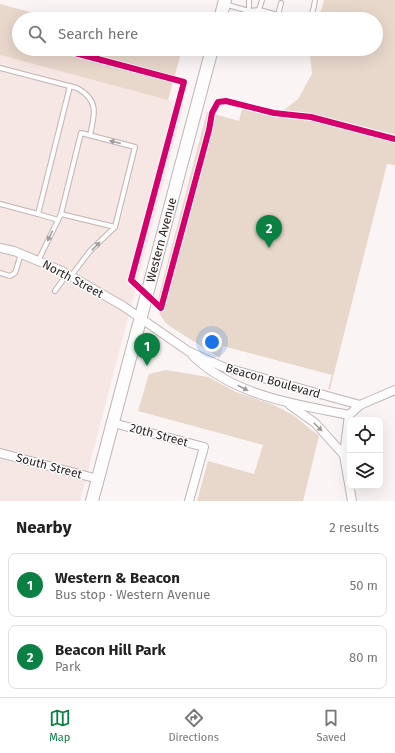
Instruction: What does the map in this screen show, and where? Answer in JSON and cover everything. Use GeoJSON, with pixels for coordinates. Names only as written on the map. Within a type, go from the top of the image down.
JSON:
{"type":"FeatureCollection","features":[{"type":"Feature","properties":{"kind":"main road"},"geometry":{"type":"LineString","coordinates":[[222,12],[224,2]]}},
{"type":"Feature","properties":{"kind":"main road","name":"Western Avenue"},"geometry":{"type":"LineString","coordinates":[[92,501],[210,56]]}},
{"type":"Feature","properties":{"kind":"street","name":"North Street"},"geometry":{"type":"LineString","coordinates":[[0,248],[21,254],[69,275],[123,306],[141,320]]}},
{"type":"Feature","properties":{"kind":"street","name":"Beacon Boulevard"},"geometry":{"type":"LineString","coordinates":[[141,320],[188,351],[223,367],[360,405]]}},
{"type":"Feature","properties":{"kind":"street","name":"Beacon Boulevard"},"geometry":{"type":"LineString","coordinates":[[188,351],[205,367],[249,391],[288,403],[349,415]]}},
{"type":"Feature","properties":{"kind":"street"},"geometry":{"type":"LineString","coordinates":[[352,501],[344,455],[349,415],[360,405],[395,390]]}},
{"type":"Feature","properties":{"kind":"street","name":"Beacon Boulevard"},"geometry":{"type":"LineString","coordinates":[[288,403],[315,423],[344,455]]}},
{"type":"Feature","properties":{"kind":"street","name":"20th Street"},"geometry":{"type":"LineString","coordinates":[[113,423],[204,447],[189,501]]}},
{"type":"Feature","properties":{"kind":"street","name":"South Street"},"geometry":{"type":"LineString","coordinates":[[0,453],[98,479]]}},
{"type":"Feature","properties":{"kind":"lane"},"geometry":{"type":"LineString","coordinates":[[249,0],[249,11]]}},
{"type":"Feature","properties":{"kind":"lane"},"geometry":{"type":"LineString","coordinates":[[259,10],[262,0]]}},
{"type":"Feature","properties":{"kind":"lane"},"geometry":{"type":"LineString","coordinates":[[312,12],[315,0]]}},
{"type":"Feature","properties":{"kind":"lane"},"geometry":{"type":"LineString","coordinates":[[224,2],[249,11],[259,10],[267,12]]}},
{"type":"Feature","properties":{"kind":"lane"},"geometry":{"type":"LineString","coordinates":[[279,12],[281,3]]}},
{"type":"Feature","properties":{"kind":"lane"},"geometry":{"type":"LineString","coordinates":[[0,68],[70,86],[85,92],[94,106],[94,117],[90,135]]}},
{"type":"Feature","properties":{"kind":"lane"},"geometry":{"type":"LineString","coordinates":[[38,214],[70,86]]}},
{"type":"Feature","properties":{"kind":"lane"},"geometry":{"type":"LineString","coordinates":[[38,261],[61,214],[81,133],[135,146],[115,227],[90,251],[56,291]]}},
{"type":"Feature","properties":{"kind":"lane"},"geometry":{"type":"LineString","coordinates":[[0,204],[58,220]]}},
{"type":"Feature","properties":{"kind":"lane"},"geometry":{"type":"LineString","coordinates":[[61,214],[115,227]]}},
{"type":"Feature","properties":{"kind":"lane"},"geometry":{"type":"LineString","coordinates":[[0,273],[10,276],[15,273],[21,254]]}},
{"type":"Feature","properties":{"kind":"shaded area"},"geometry":{"type":"Polygon","coordinates":[[[324,0],[395,0],[395,165],[387,164],[330,389],[328,389],[332,375],[223,346],[220,358],[171,327],[162,318],[158,308],[158,299],[207,112],[239,121],[242,109],[275,117],[298,99],[312,74],[310,56],[383,56],[383,12],[321,12],[324,0]]]}},
{"type":"Feature","properties":{"kind":"shaded area"},"geometry":{"type":"Polygon","coordinates":[[[0,4],[30,12],[12,12],[12,56],[180,56],[168,100],[0,55],[0,4]]]}},
{"type":"Feature","properties":{"kind":"shaded area"},"geometry":{"type":"Polygon","coordinates":[[[0,55],[184,104],[80,501],[0,501],[0,55]]]}},
{"type":"Feature","properties":{"kind":"shaded area"},"geometry":{"type":"Polygon","coordinates":[[[166,370],[208,377],[236,392],[274,405],[293,415],[319,436],[303,501],[197,501],[208,461],[254,474],[263,445],[138,411],[149,374],[166,370]]]}},
{"type":"Feature","properties":{"kind":"cycle path"},"geometry":{"type":"LineString","coordinates":[[86,56],[184,82],[131,280],[161,308],[209,130],[212,113],[218,102],[226,101],[274,113],[311,117],[395,139]]}},
{"type":"Feature","properties":{"kind":"place","name":"Beacon Hill Park"},"geometry":{"type":"Point","coordinates":[269,248]}},
{"type":"Feature","properties":{"kind":"place","name":"Western & Beacon"},"geometry":{"type":"Point","coordinates":[147,366]}}]}
